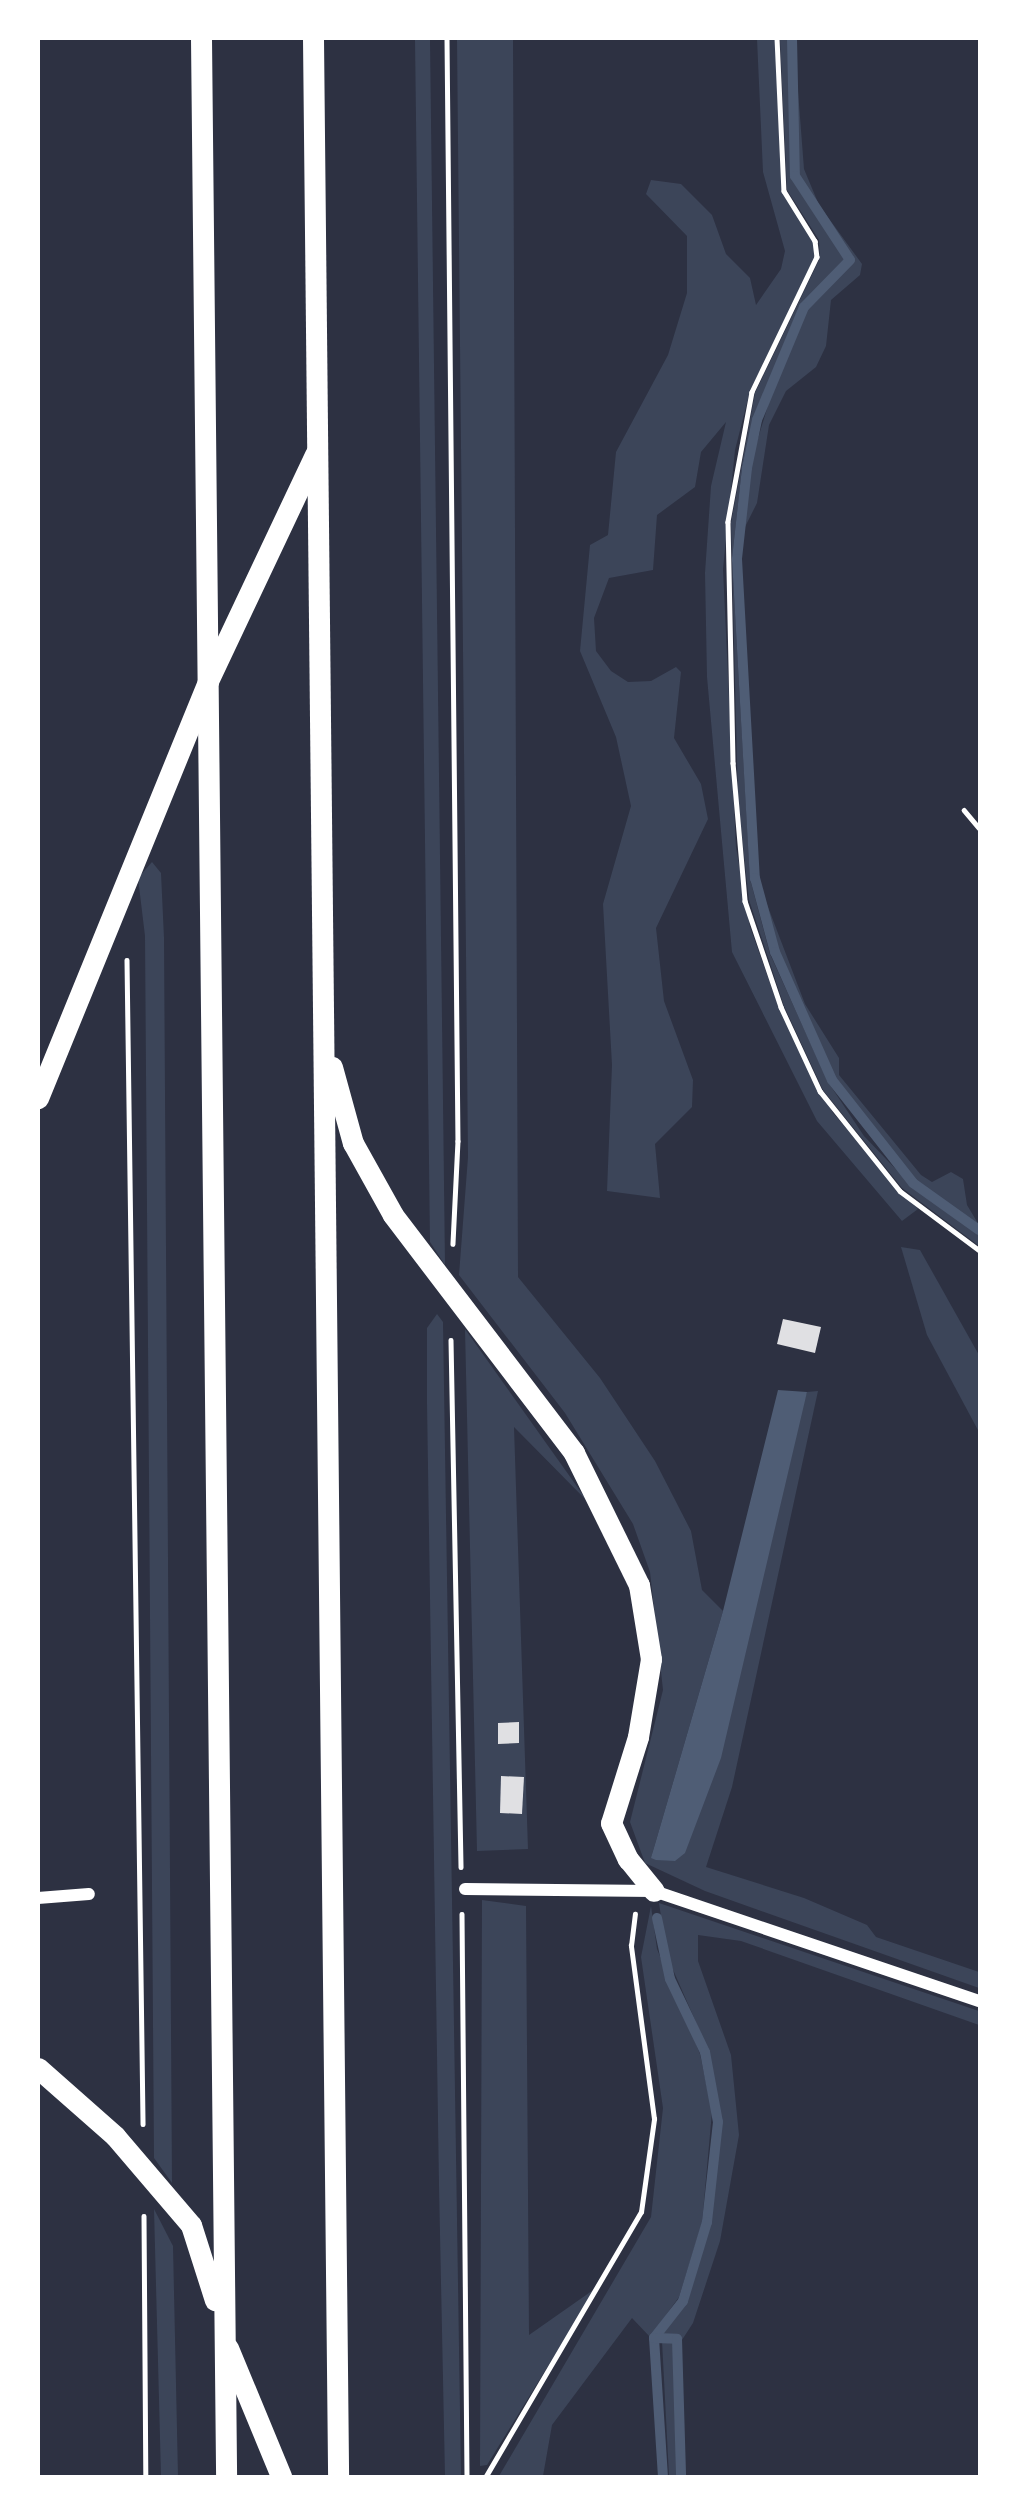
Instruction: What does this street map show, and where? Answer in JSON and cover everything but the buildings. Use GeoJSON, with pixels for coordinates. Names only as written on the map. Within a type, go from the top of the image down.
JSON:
{"type":"FeatureCollection","features":[{"type":"Feature","properties":{"kind":"highway"},"geometry":{"type":"LineString","coordinates":[[201,38],[226,2476]]}},
{"type":"Feature","properties":{"kind":"highway"},"geometry":{"type":"LineString","coordinates":[[313,38],[338,2476]]}},
{"type":"Feature","properties":{"kind":"highway"},"geometry":{"type":"LineString","coordinates":[[38,1098],[208,681],[318,450]]}},
{"type":"Feature","properties":{"kind":"highway"},"geometry":{"type":"LineString","coordinates":[[324,1040],[353,1143],[393,1216],[574,1452],[639,1585],[651,1659],[638,1737],[611,1823],[628,1859],[654,1891]]}},
{"type":"Feature","properties":{"kind":"highway"},"geometry":{"type":"LineString","coordinates":[[38,2068],[143,2169],[191,2225],[224,2339],[281,2476]]}},
{"type":"Feature","properties":{"kind":"street"},"geometry":{"type":"LineString","coordinates":[[465,1889],[654,1891],[979,2001]]}},
{"type":"Feature","properties":{"kind":"street"},"geometry":{"type":"LineString","coordinates":[[38,1898],[89,1894]]}},
{"type":"Feature","properties":{"kind":"path"},"geometry":{"type":"LineString","coordinates":[[447,38],[458,1141],[450,1290]]}},
{"type":"Feature","properties":{"kind":"path"},"geometry":{"type":"LineString","coordinates":[[777,38],[784,191],[815,241],[817,257],[752,392],[728,522],[733,763],[745,901],[781,1007],[820,1091],[900,1191],[979,1250]]}},
{"type":"Feature","properties":{"kind":"path"},"geometry":{"type":"LineString","coordinates":[[964,810],[979,828]]}},
{"type":"Feature","properties":{"kind":"path"},"geometry":{"type":"LineString","coordinates":[[127,953],[146,2476]]}},
{"type":"Feature","properties":{"kind":"path"},"geometry":{"type":"LineString","coordinates":[[486,2476],[641,2212],[654,2119],[631,1946],[635,1910],[654,1891]]}},
{"type":"Feature","properties":{"kind":"shaded area"},"geometry":{"type":"Polygon","coordinates":[[[415,39],[430,39],[445,1265],[430,1242],[415,39]]]}},
{"type":"Feature","properties":{"kind":"shaded area"},"geometry":{"type":"Polygon","coordinates":[[[457,39],[513,39],[518,1277],[600,1378],[655,1461],[691,1531],[702,1590],[723,1611],[651,1858],[807,1392],[818,1391],[732,1787],[706,1867],[804,1898],[867,1925],[876,1937],[979,1972],[979,1988],[705,1891],[645,1863],[630,1822],[663,1690],[650,1572],[633,1524],[565,1413],[459,1275],[468,1157],[457,39]]]}},
{"type":"Feature","properties":{"kind":"shaded area"},"geometry":{"type":"Polygon","coordinates":[[[757,39],[775,39],[782,192],[814,242],[815,257],[750,391],[735,450],[723,569],[736,847],[750,927],[779,1008],[833,1113],[918,1209],[902,1221],[817,1121],[732,952],[707,677],[705,573],[711,486],[726,422],[701,452],[695,487],[657,515],[653,570],[609,578],[594,618],[596,651],[611,671],[628,682],[651,681],[676,667],[681,672],[674,738],[701,784],[708,819],[656,928],[664,1001],[693,1080],[692,1107],[655,1144],[660,1198],[607,1191],[612,1065],[603,904],[631,806],[616,737],[580,651],[590,545],[608,535],[616,452],[668,355],[687,293],[687,236],[646,194],[651,180],[681,184],[712,215],[726,254],[750,278],[756,305],[781,269],[785,251],[763,172],[757,39]]]}},
{"type":"Feature","properties":{"kind":"shaded area"},"geometry":{"type":"Polygon","coordinates":[[[780,39],[788,39],[791,178],[845,260],[800,305],[753,419],[742,468],[732,559],[750,879],[770,954],[828,1082],[864,1136],[911,1185],[979,1233],[979,1246],[902,1188],[823,1090],[784,1006],[749,900],[738,801],[731,523],[755,393],[820,258],[819,240],[787,190],[780,39]]]}},
{"type":"Feature","properties":{"kind":"shaded area"},"geometry":{"type":"Polygon","coordinates":[[[794,39],[804,169],[819,205],[862,264],[860,275],[831,300],[826,346],[816,367],[786,391],[769,425],[757,503],[744,529],[749,468],[776,379],[806,309],[853,260],[798,176],[794,39]]]}},
{"type":"Feature","properties":{"kind":"shaded area"},"geometry":{"type":"Polygon","coordinates":[[[152,862],[161,873],[164,938],[172,2183],[154,2158],[145,936],[138,878],[152,862]]]}},
{"type":"Feature","properties":{"kind":"shaded area"},"geometry":{"type":"Polygon","coordinates":[[[757,878],[805,1004],[839,1058],[839,1075],[921,1175],[932,1182],[951,1172],[963,1179],[967,1205],[979,1225],[914,1181],[834,1078],[777,951],[757,878]]]}},
{"type":"Feature","properties":{"kind":"shaded area"},"geometry":{"type":"Polygon","coordinates":[[[901,1247],[920,1250],[979,1355],[979,1432],[927,1335],[901,1247]]]}},
{"type":"Feature","properties":{"kind":"shaded area"},"geometry":{"type":"Polygon","coordinates":[[[437,1314],[443,1322],[461,2476],[445,2476],[427,1402],[427,1328],[437,1314]]]}},
{"type":"Feature","properties":{"kind":"shaded area"},"geometry":{"type":"Polygon","coordinates":[[[465,1329],[588,1502],[514,1427],[528,1849],[477,1851],[465,1329]]]}},
{"type":"Feature","properties":{"kind":"shaded area"},"geometry":{"type":"Polygon","coordinates":[[[778,1390],[807,1392],[721,1758],[685,1853],[675,1861],[656,1860],[651,1858],[723,1611],[778,1390]]]}},
{"type":"Feature","properties":{"kind":"shaded area"},"geometry":{"type":"Polygon","coordinates":[[[482,1900],[526,1906],[529,2335],[596,2288],[487,2465],[480,2466],[482,1900]]]}},
{"type":"Feature","properties":{"kind":"shaded area"},"geometry":{"type":"Polygon","coordinates":[[[659,1903],[979,2011],[979,2025],[741,1941],[698,1935],[698,1961],[731,2055],[739,2135],[720,2241],[693,2323],[680,2343],[679,2336],[660,2336],[686,2302],[710,2222],[721,2121],[709,2052],[667,1956],[659,1903]]]}},
{"type":"Feature","properties":{"kind":"shaded area"},"geometry":{"type":"Polygon","coordinates":[[[651,1906],[657,1949],[700,2054],[712,2112],[702,2223],[679,2297],[650,2337],[632,2318],[552,2425],[543,2476],[499,2476],[651,2217],[663,2108],[641,1957],[651,1906]]]}},
{"type":"Feature","properties":{"kind":"shaded area"},"geometry":{"type":"Polygon","coordinates":[[[154,2209],[173,2246],[178,2476],[161,2476],[154,2209]]]}},
{"type":"Feature","properties":{"kind":"shaded area"},"geometry":{"type":"Polygon","coordinates":[[[662,2341],[673,2342],[677,2476],[669,2476],[662,2341]]]}},
{"type":"Feature","properties":{"kind":"waterway"},"geometry":{"type":"LineString","coordinates":[[792,38],[795,176],[850,260],[804,307],[757,420],[747,468],[737,559],[755,878],[775,952],[832,1080],[913,1183],[979,1230]]}},
{"type":"Feature","properties":{"kind":"waterway"},"geometry":{"type":"LineString","coordinates":[[657,1918],[670,1979],[705,2052],[718,2122],[707,2222],[683,2301],[654,2338],[663,2476]]}},
{"type":"Feature","properties":{"kind":"waterway"},"geometry":{"type":"LineString","coordinates":[[654,2338],[677,2339],[681,2476]]}}]}
